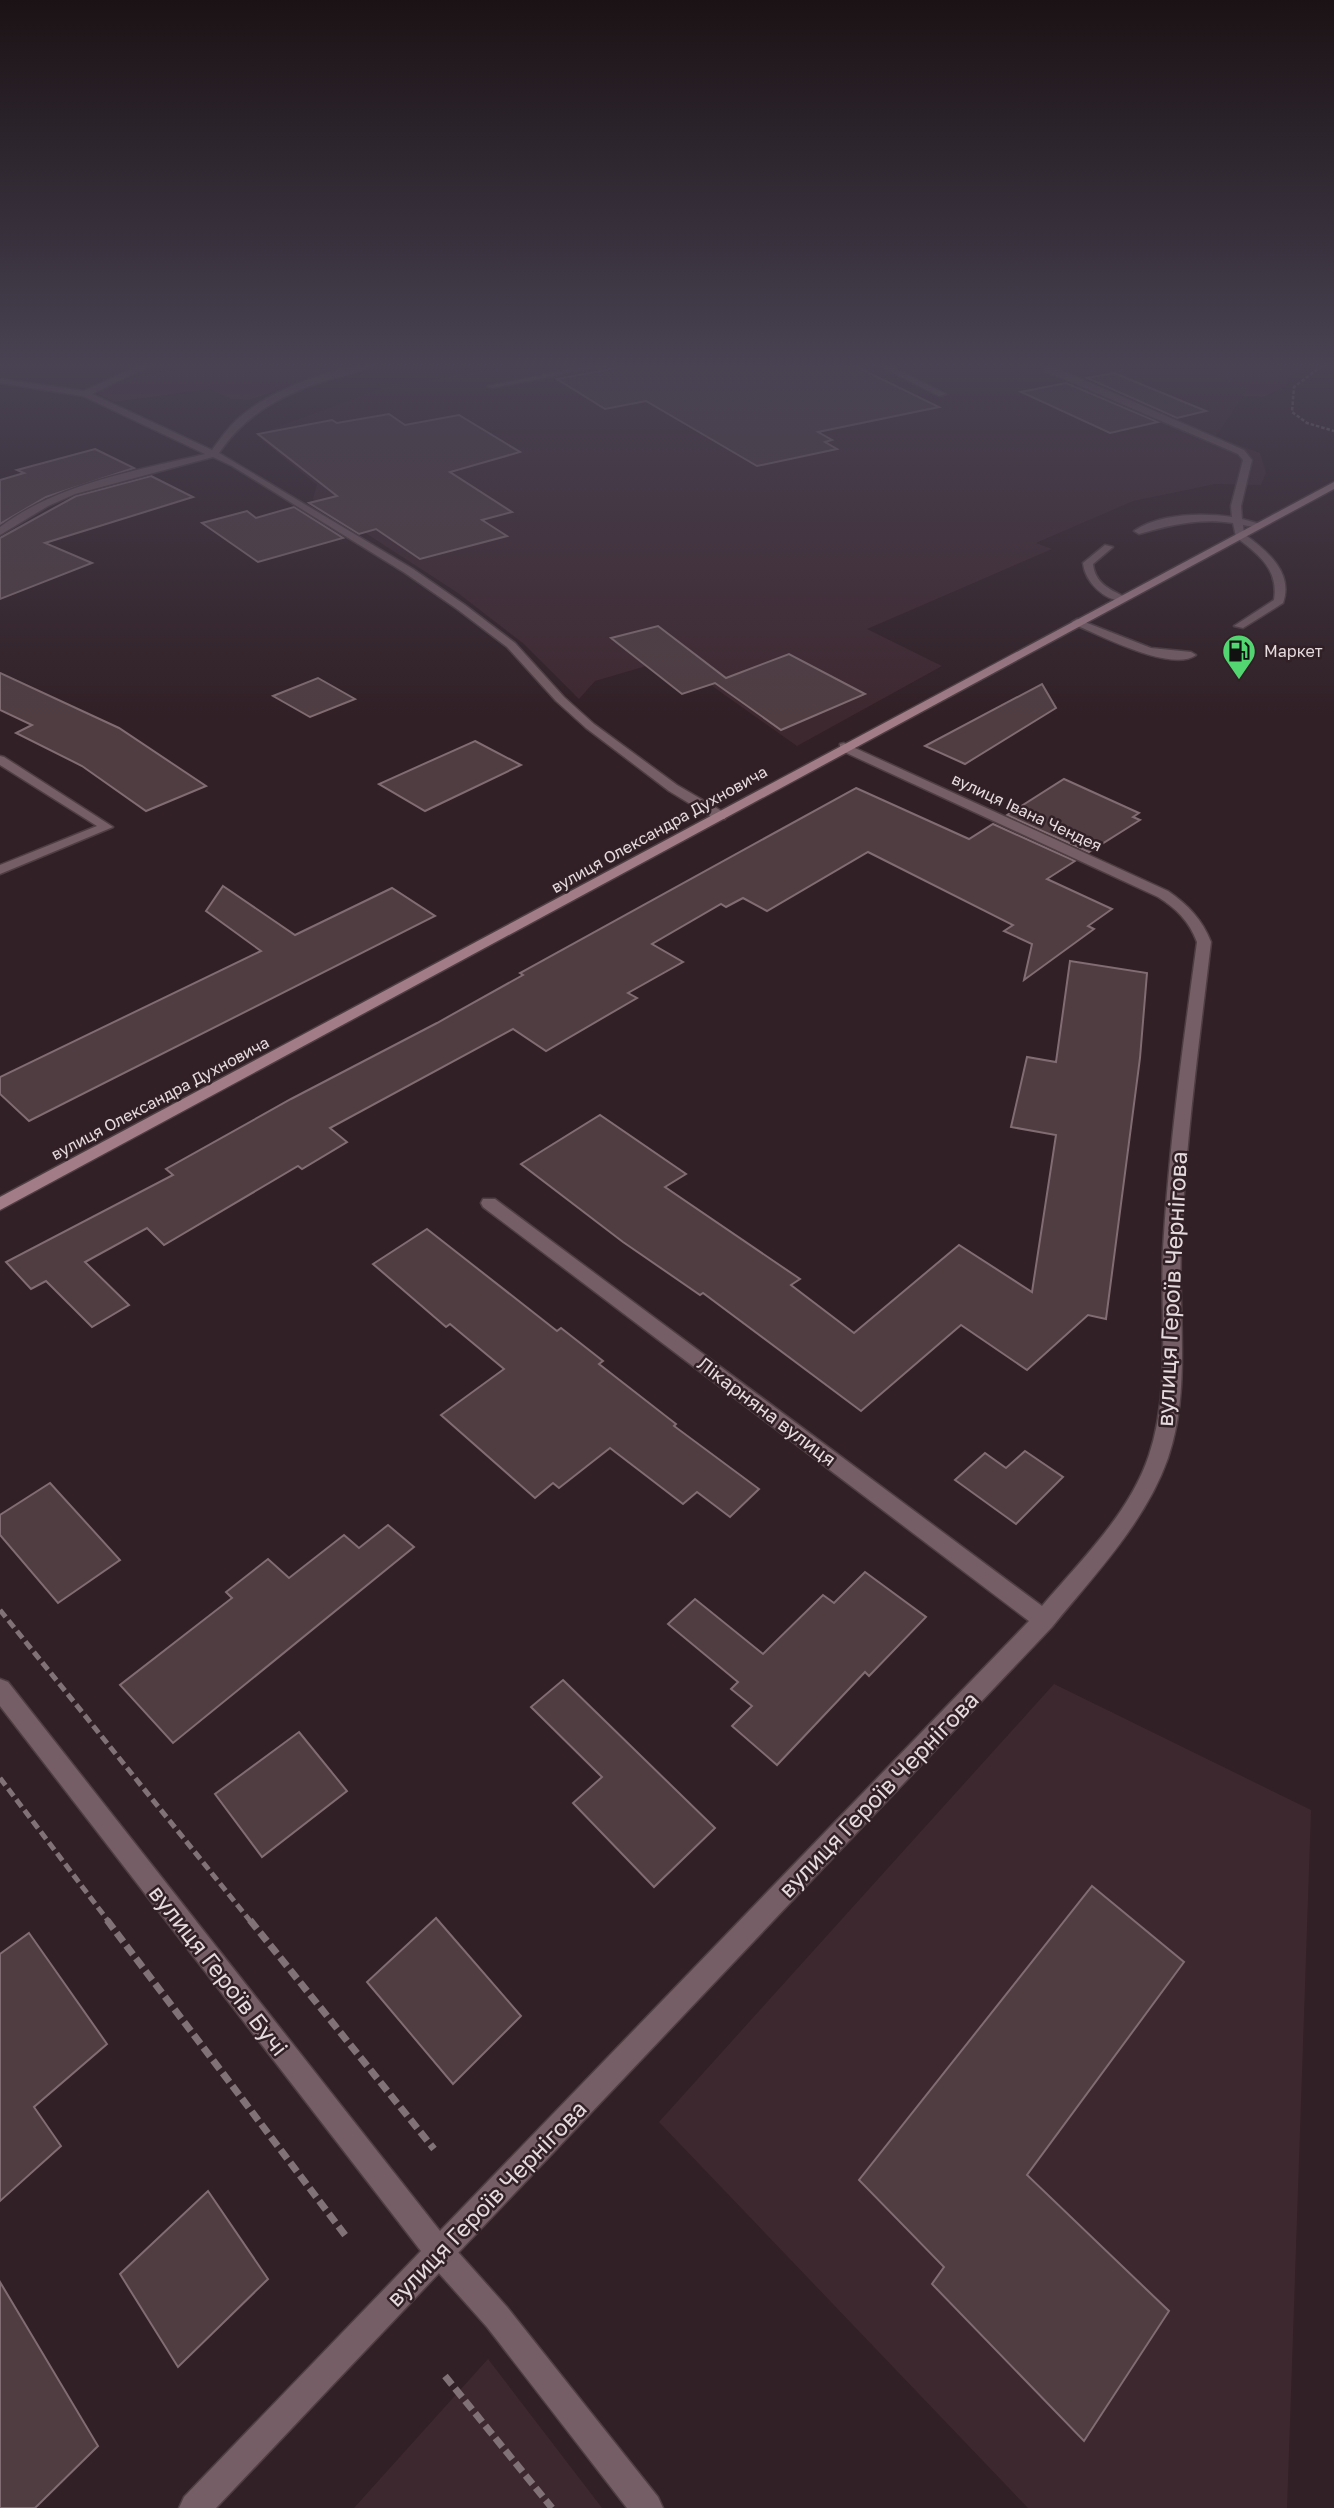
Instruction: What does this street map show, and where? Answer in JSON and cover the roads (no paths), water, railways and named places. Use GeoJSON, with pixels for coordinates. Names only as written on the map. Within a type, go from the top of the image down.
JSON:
{"type":"FeatureCollection","features":[{"type":"Feature","properties":{"kind":"main road","name":"вулиця Олександра Духновича"},"geometry":{"type":"LineString","coordinates":[[0,1204],[1121,599],[1239,528],[1259,525],[1334,485]]}},
{"type":"Feature","properties":{"kind":"street"},"geometry":{"type":"LineString","coordinates":[[0,531],[29,510],[58,498],[111,483]]}},
{"type":"Feature","properties":{"kind":"street"},"geometry":{"type":"LineString","coordinates":[[264,483],[318,514],[461,607],[511,645],[560,699],[590,726],[673,788],[720,816]]}},
{"type":"Feature","properties":{"kind":"street"},"geometry":{"type":"LineString","coordinates":[[1239,528],[1239,491],[1242,483]]}},
{"type":"Feature","properties":{"kind":"street"},"geometry":{"type":"LineString","coordinates":[[1139,531],[1182,517],[1203,516],[1239,528],[1281,575],[1283,589],[1279,601],[1239,626]]}},
{"type":"Feature","properties":{"kind":"street"},"geometry":{"type":"LineString","coordinates":[[1108,547],[1088,563],[1088,573],[1098,586],[1121,599]]}},
{"type":"Feature","properties":{"kind":"street"},"geometry":{"type":"LineString","coordinates":[[1077,622],[1156,653],[1171,656],[1191,655]]}},
{"type":"Feature","properties":{"kind":"street","name":"вулиця Івана Чендея"},"geometry":{"type":"LineString","coordinates":[[844,747],[1163,894],[1192,915]]}},
{"type":"Feature","properties":{"kind":"street"},"geometry":{"type":"LineString","coordinates":[[0,760],[107,827],[0,870]]}},
{"type":"Feature","properties":{"kind":"street","name":"вулиця Героїв Чернігова"},"geometry":{"type":"LineString","coordinates":[[195,2508],[1044,1620],[1127,1518],[1159,1457],[1168,1411],[1171,1252],[1178,1153],[1204,942],[1192,915]]}},
{"type":"Feature","properties":{"kind":"street","name":"Лікарняна вулиця"},"geometry":{"type":"LineString","coordinates":[[489,1203],[1044,1620]]}},
{"type":"Feature","properties":{"kind":"street","name":"вулиця Героїв Бучі"},"geometry":{"type":"LineString","coordinates":[[0,1689],[439,2252],[497,2317],[647,2508]]}},
{"type":"Feature","properties":{"kind":"place","name":"Маркет"},"geometry":{"type":"Point","coordinates":[1239,681]}}]}
